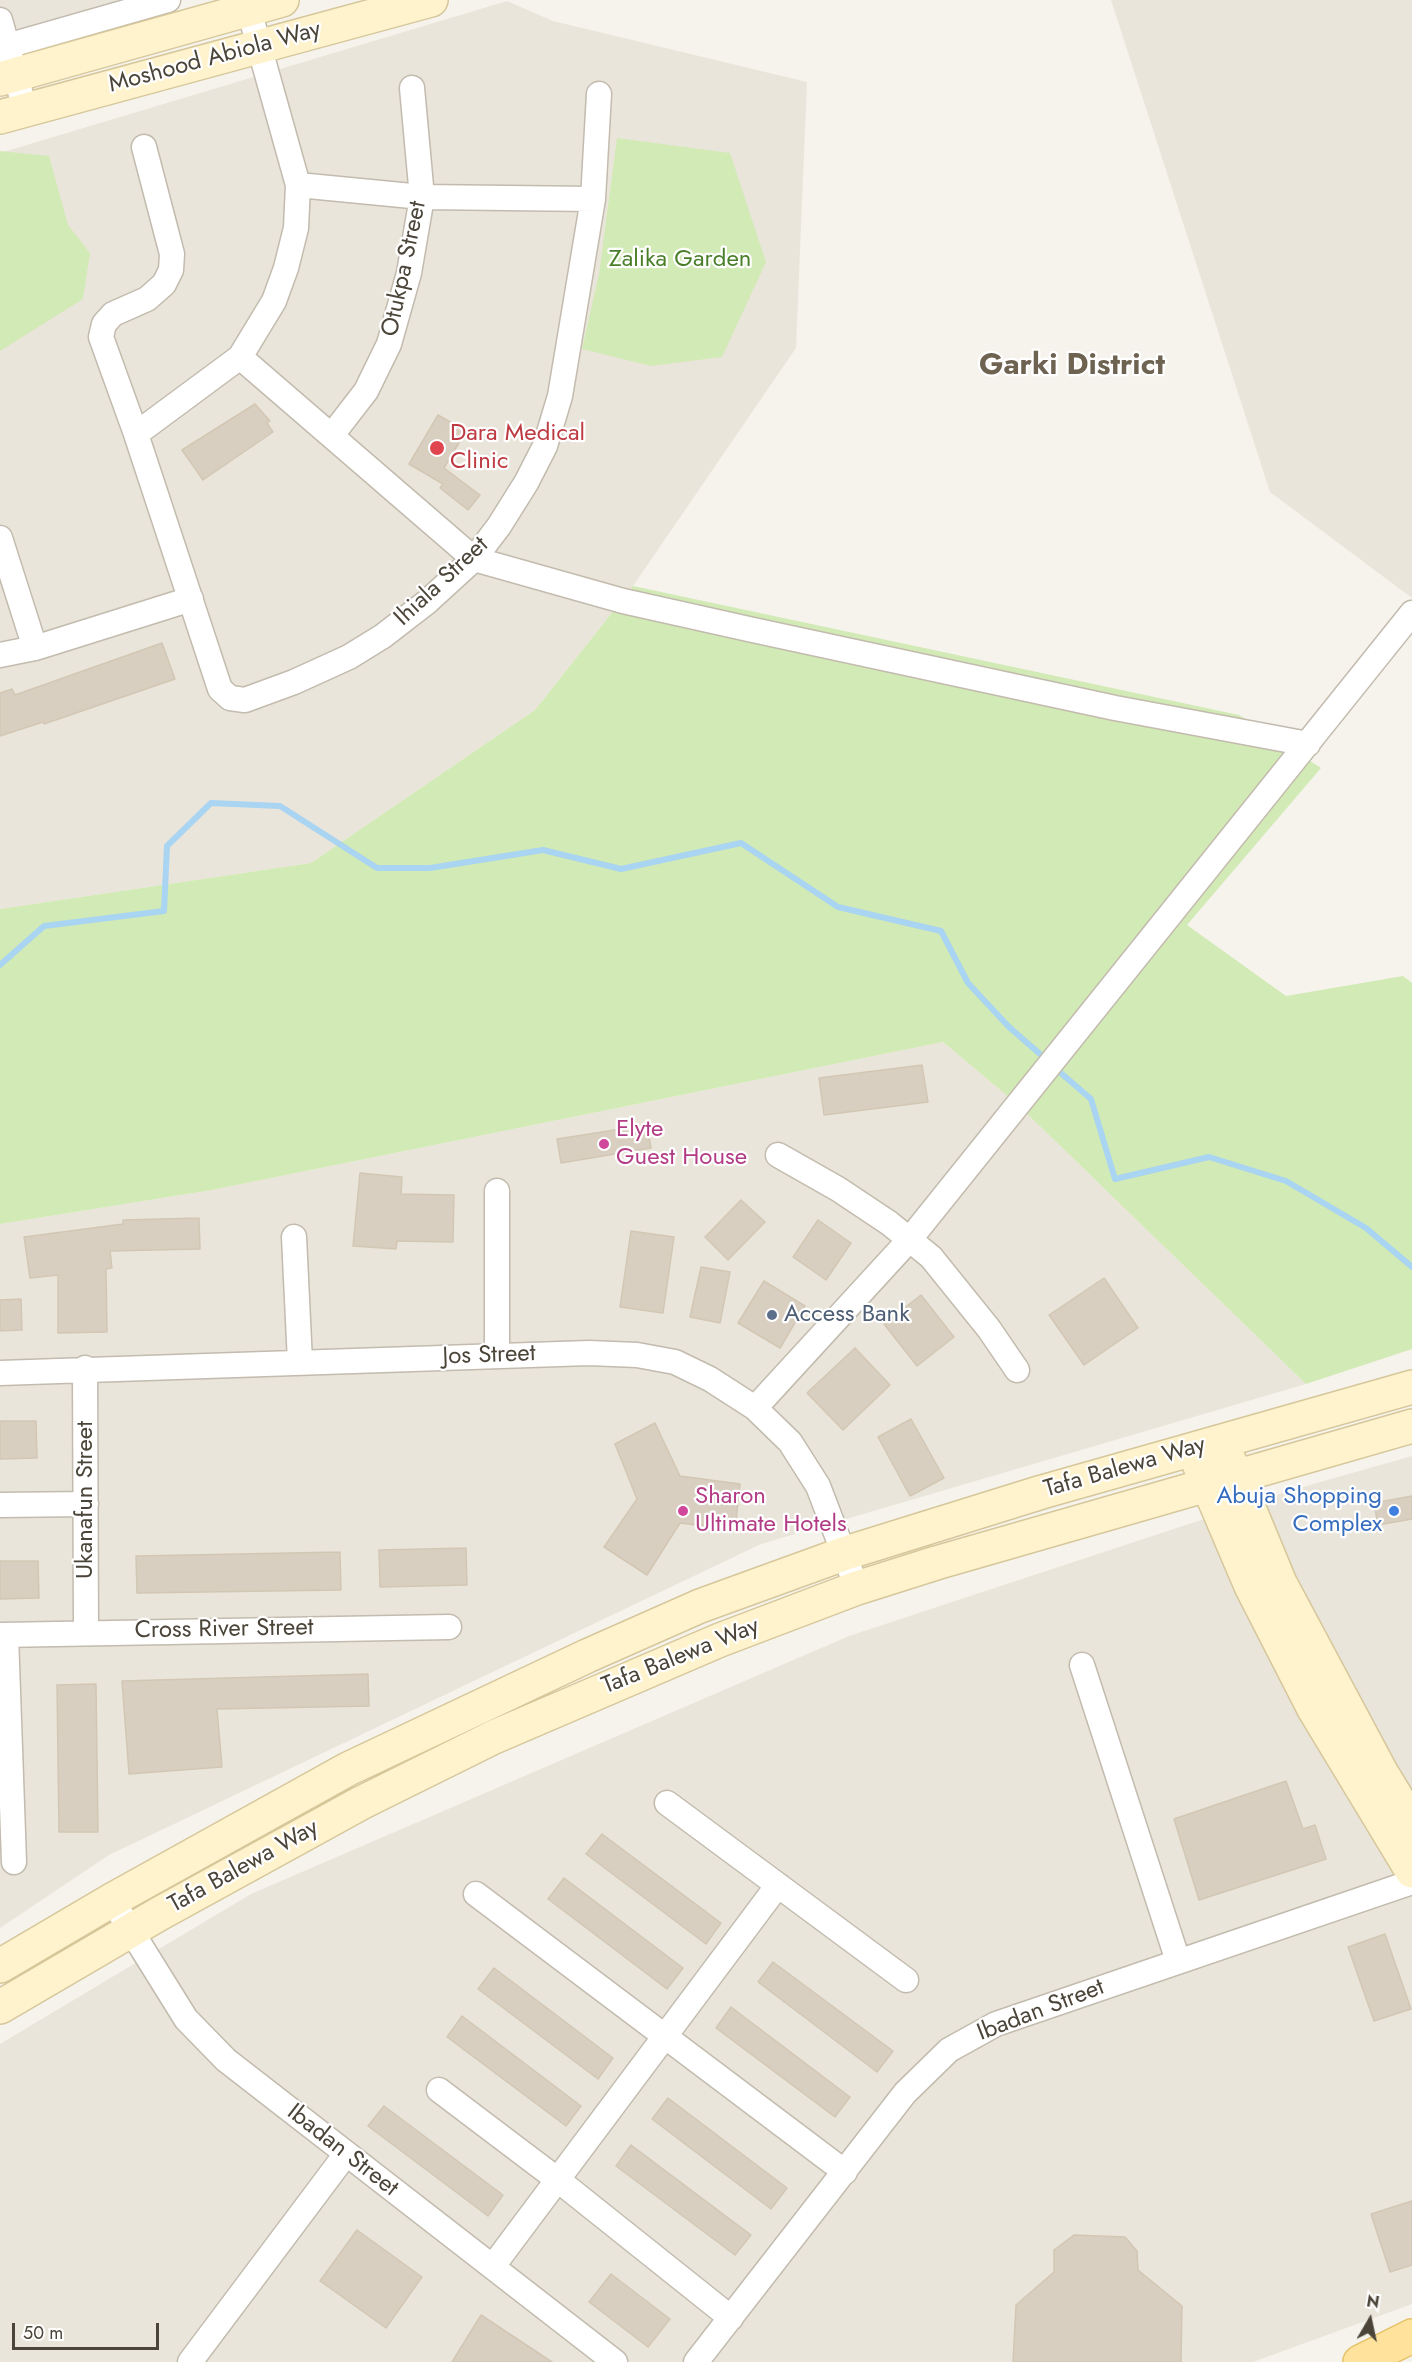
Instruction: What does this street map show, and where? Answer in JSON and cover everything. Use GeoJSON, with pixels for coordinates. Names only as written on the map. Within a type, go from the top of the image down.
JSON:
{"type":"FeatureCollection","features":[{"type":"Feature","properties":{"kind":"main road","name":"Moshood Abiola Way"},"geometry":{"type":"LineString","coordinates":[[6,62],[282,0]]}},
{"type":"Feature","properties":{"kind":"main road","name":"Moshood Abiola Way"},"geometry":{"type":"LineString","coordinates":[[13,113],[430,0]]}},
{"type":"Feature","properties":{"kind":"main road","name":"Tafa Balewa Way"},"geometry":{"type":"LineString","coordinates":[[0,1965],[348,1769],[512,1691],[700,1606],[846,1553],[1207,1444],[1410,1388]]}},
{"type":"Feature","properties":{"kind":"main road","name":"Tafa Balewa Way"},"geometry":{"type":"LineString","coordinates":[[0,2007],[361,1803],[494,1737],[720,1640],[857,1588],[1221,1480],[1347,1447],[1412,1426]]}},
{"type":"Feature","properties":{"kind":"main road"},"geometry":{"type":"LineString","coordinates":[[1207,1444],[1221,1480],[1251,1586],[1314,1709],[1412,1871]]}},
{"type":"Feature","properties":{"kind":"main road"},"geometry":{"type":"LineString","coordinates":[[1221,1480],[1280,1583],[1381,1772],[1412,1823]]}},
{"type":"Feature","properties":{"kind":"main road"},"geometry":{"type":"LineString","coordinates":[[1360,2362],[1412,2336]]}},
{"type":"Feature","properties":{"kind":"street"},"geometry":{"type":"LineString","coordinates":[[6,62],[168,0]]}},
{"type":"Feature","properties":{"kind":"street"},"geometry":{"type":"LineString","coordinates":[[136,434],[240,357],[268,311],[286,268],[296,228],[298,185],[249,9]]}},
{"type":"Feature","properties":{"kind":"street"},"geometry":{"type":"LineString","coordinates":[[0,20],[13,113]]}},
{"type":"Feature","properties":{"kind":"street","name":"Otukpa Street"},"geometry":{"type":"LineString","coordinates":[[332,435],[366,391],[389,344],[409,273],[422,197],[412,88]]}},
{"type":"Feature","properties":{"kind":"street","name":"Ihiala Street"},"geometry":{"type":"LineString","coordinates":[[144,147],[172,254],[171,270],[164,284],[147,299],[114,314],[104,324],[101,337],[136,434],[219,689],[230,698],[245,700],[331,665],[383,636],[427,602],[474,560],[499,526],[545,446],[560,396],[593,199],[599,94]]}},
{"type":"Feature","properties":{"kind":"street"},"geometry":{"type":"LineString","coordinates":[[298,185],[422,197],[593,199]]}},
{"type":"Feature","properties":{"kind":"street"},"geometry":{"type":"LineString","coordinates":[[240,357],[474,560],[623,601],[763,632],[1115,708],[1308,744]]}},
{"type":"Feature","properties":{"kind":"street"},"geometry":{"type":"LineString","coordinates":[[0,538],[35,648]]}},
{"type":"Feature","properties":{"kind":"street"},"geometry":{"type":"LineString","coordinates":[[0,656],[35,648],[191,599]]}},
{"type":"Feature","properties":{"kind":"street"},"geometry":{"type":"LineString","coordinates":[[755,1408],[910,1239],[1097,1009],[1412,613]]}},
{"type":"Feature","properties":{"kind":"street"},"geometry":{"type":"LineString","coordinates":[[778,1155],[838,1189],[910,1239],[952,1281],[1017,1370]]}},
{"type":"Feature","properties":{"kind":"street"},"geometry":{"type":"LineString","coordinates":[[497,1191],[497,1355]]}},
{"type":"Feature","properties":{"kind":"street"},"geometry":{"type":"LineString","coordinates":[[294,1237],[300,1362]]}},
{"type":"Feature","properties":{"kind":"street","name":"Jos Street"},"geometry":{"type":"LineString","coordinates":[[0,1373],[85,1368],[497,1355],[637,1355],[675,1362],[710,1379],[755,1408],[790,1442],[818,1486],[846,1553],[857,1588]]}},
{"type":"Feature","properties":{"kind":"street","name":"Ukanafun Street"},"geometry":{"type":"LineString","coordinates":[[85,1368],[86,1632]]}},
{"type":"Feature","properties":{"kind":"street"},"geometry":{"type":"LineString","coordinates":[[0,1505],[86,1504]]}},
{"type":"Feature","properties":{"kind":"street","name":"Cross River Street"},"geometry":{"type":"LineString","coordinates":[[3,1635],[449,1627]]}},
{"type":"Feature","properties":{"kind":"street"},"geometry":{"type":"LineString","coordinates":[[3,1635],[14,1862]]}},
{"type":"Feature","properties":{"kind":"street"},"geometry":{"type":"LineString","coordinates":[[1082,1665],[1178,1961]]}},
{"type":"Feature","properties":{"kind":"street"},"geometry":{"type":"LineString","coordinates":[[667,1803],[906,1980]]}},
{"type":"Feature","properties":{"kind":"street","name":"Ibadan Street"},"geometry":{"type":"LineString","coordinates":[[696,2362],[905,2094],[949,2050],[996,2024],[1412,1882]]}},
{"type":"Feature","properties":{"kind":"street"},"geometry":{"type":"LineString","coordinates":[[493,2266],[778,1885]]}},
{"type":"Feature","properties":{"kind":"street"},"geometry":{"type":"LineString","coordinates":[[477,1894],[845,2172]]}},
{"type":"Feature","properties":{"kind":"street","name":"Ibadan Street"},"geometry":{"type":"LineString","coordinates":[[112,1900],[186,2019],[226,2060],[615,2362]]}},
{"type":"Feature","properties":{"kind":"street"},"geometry":{"type":"LineString","coordinates":[[439,2090],[558,2180],[731,2318]]}},
{"type":"Feature","properties":{"kind":"street"},"geometry":{"type":"LineString","coordinates":[[190,2362],[346,2154]]}},
{"type":"Feature","properties":{"kind":"shaded area"},"geometry":{"type":"Polygon","coordinates":[[[0,0],[141,0],[0,49],[0,0]]]}},
{"type":"Feature","properties":{"kind":"shaded area"},"geometry":{"type":"Polygon","coordinates":[[[1111,0],[1412,0],[1412,598],[1270,492],[1111,0]]]}},
{"type":"Feature","properties":{"kind":"shaded area"},"geometry":{"type":"Polygon","coordinates":[[[507,1],[553,21],[807,82],[796,348],[633,586],[535,710],[311,863],[0,909],[0,153],[507,1]]]}},
{"type":"Feature","properties":{"kind":"shaded area"},"geometry":{"type":"Polygon","coordinates":[[[943,1042],[1017,1104],[1306,1384],[761,1544],[109,1855],[0,1928],[0,1224],[212,1190],[943,1042]]]}},
{"type":"Feature","properties":{"kind":"shaded area"},"geometry":{"type":"Polygon","coordinates":[[[1412,1456],[1412,2304],[1253,2362],[0,2362],[0,2044],[251,1894],[849,1636],[1289,1491],[1412,1456]]]}},
{"type":"Feature","properties":{"kind":"green space","name":"Zalika Garden"},"geometry":{"type":"Polygon","coordinates":[[[617,138],[730,153],[766,262],[722,357],[651,366],[582,349],[599,274],[617,138]]]}},
{"type":"Feature","properties":{"kind":"green space"},"geometry":{"type":"Polygon","coordinates":[[[0,151],[49,156],[68,225],[90,253],[83,299],[0,351],[0,151]]]}},
{"type":"Feature","properties":{"kind":"green space"},"geometry":{"type":"Polygon","coordinates":[[[633,586],[1239,715],[1321,768],[1187,925],[1286,996],[1403,976],[1412,983],[1412,1349],[1306,1384],[1017,1104],[943,1042],[212,1190],[0,1224],[0,909],[311,863],[535,710],[633,586]]]}},
{"type":"Feature","properties":{"kind":"building"},"geometry":{"type":"Polygon","coordinates":[[[255,404],[270,421],[267,423],[273,432],[203,480],[182,450],[255,404]]]}},
{"type":"Feature","properties":{"kind":"building","name":"Dara Medical Clinic"},"geometry":{"type":"Polygon","coordinates":[[[438,415],[466,431],[444,468],[480,495],[468,510],[440,488],[443,484],[409,464],[438,415]]]}},
{"type":"Feature","properties":{"kind":"building"},"geometry":{"type":"Polygon","coordinates":[[[162,643],[175,679],[44,724],[43,722],[0,736],[0,693],[12,689],[15,695],[162,643]]]}},
{"type":"Feature","properties":{"kind":"building"},"geometry":{"type":"Polygon","coordinates":[[[922,1065],[928,1102],[824,1115],[819,1078],[922,1065]]]}},
{"type":"Feature","properties":{"kind":"building","name":"Elyte Guest House"},"geometry":{"type":"Polygon","coordinates":[[[647,1125],[651,1148],[561,1163],[557,1139],[647,1125]]]}},
{"type":"Feature","properties":{"kind":"building"},"geometry":{"type":"Polygon","coordinates":[[[360,1173],[402,1177],[401,1194],[454,1195],[453,1242],[397,1241],[396,1249],[353,1246],[360,1173]]]}},
{"type":"Feature","properties":{"kind":"building"},"geometry":{"type":"Polygon","coordinates":[[[741,1200],[765,1222],[728,1260],[705,1237],[741,1200]]]}},
{"type":"Feature","properties":{"kind":"building"},"geometry":{"type":"Polygon","coordinates":[[[199,1218],[200,1249],[110,1251],[112,1268],[106,1269],[107,1332],[58,1333],[58,1275],[30,1278],[24,1237],[123,1224],[123,1220],[199,1218]]]}},
{"type":"Feature","properties":{"kind":"building"},"geometry":{"type":"Polygon","coordinates":[[[818,1220],[851,1243],[826,1280],[793,1257],[818,1220]]]}},
{"type":"Feature","properties":{"kind":"building"},"geometry":{"type":"Polygon","coordinates":[[[631,1231],[674,1237],[663,1313],[620,1307],[631,1231]]]}},
{"type":"Feature","properties":{"kind":"building"},"geometry":{"type":"Polygon","coordinates":[[[701,1267],[730,1272],[720,1323],[690,1317],[701,1267]]]}},
{"type":"Feature","properties":{"kind":"building"},"geometry":{"type":"Polygon","coordinates":[[[1104,1278],[1138,1328],[1084,1365],[1049,1315],[1104,1278]]]}},
{"type":"Feature","properties":{"kind":"building","name":"Access Bank"},"geometry":{"type":"Polygon","coordinates":[[[764,1281],[805,1306],[780,1348],[738,1323],[764,1281]]]}},
{"type":"Feature","properties":{"kind":"building"},"geometry":{"type":"Polygon","coordinates":[[[921,1295],[954,1337],[917,1366],[884,1324],[921,1295]]]}},
{"type":"Feature","properties":{"kind":"building"},"geometry":{"type":"Polygon","coordinates":[[[21,1299],[22,1330],[0,1331],[0,1300],[21,1299]]]}},
{"type":"Feature","properties":{"kind":"building"},"geometry":{"type":"Polygon","coordinates":[[[855,1348],[890,1385],[843,1430],[807,1393],[855,1348]]]}},
{"type":"Feature","properties":{"kind":"building"},"geometry":{"type":"Polygon","coordinates":[[[911,1419],[944,1478],[910,1496],[878,1437],[911,1419]]]}},
{"type":"Feature","properties":{"kind":"building"},"geometry":{"type":"Polygon","coordinates":[[[0,1421],[36,1421],[37,1458],[0,1459],[0,1421]]]}},
{"type":"Feature","properties":{"kind":"building","name":"Sharon Ultimate Hotels"},"geometry":{"type":"Polygon","coordinates":[[[655,1423],[680,1476],[740,1484],[735,1530],[680,1523],[647,1575],[604,1547],[637,1499],[615,1444],[655,1423]]]}},
{"type":"Feature","properties":{"kind":"building","name":"Abuja Shopping Complex"},"geometry":{"type":"Polygon","coordinates":[[[1412,1496],[1412,1519],[1378,1525],[1374,1503],[1412,1496]]]}},
{"type":"Feature","properties":{"kind":"building"},"geometry":{"type":"Polygon","coordinates":[[[466,1548],[467,1585],[380,1587],[379,1550],[466,1548]]]}},
{"type":"Feature","properties":{"kind":"building"},"geometry":{"type":"Polygon","coordinates":[[[340,1552],[341,1590],[137,1593],[136,1556],[340,1552]]]}},
{"type":"Feature","properties":{"kind":"building"},"geometry":{"type":"Polygon","coordinates":[[[0,1561],[38,1561],[39,1598],[0,1599],[0,1561]]]}},
{"type":"Feature","properties":{"kind":"building"},"geometry":{"type":"Polygon","coordinates":[[[368,1674],[369,1706],[217,1709],[222,1767],[129,1774],[122,1681],[368,1674]]]}},
{"type":"Feature","properties":{"kind":"building"},"geometry":{"type":"Polygon","coordinates":[[[96,1684],[98,1832],[59,1832],[57,1685],[96,1684]]]}},
{"type":"Feature","properties":{"kind":"building"},"geometry":{"type":"Polygon","coordinates":[[[1286,1781],[1303,1829],[1315,1825],[1326,1859],[1199,1900],[1174,1819],[1286,1781]]]}},
{"type":"Feature","properties":{"kind":"building"},"geometry":{"type":"Polygon","coordinates":[[[602,1834],[721,1923],[706,1944],[586,1854],[602,1834]]]}},
{"type":"Feature","properties":{"kind":"building"},"geometry":{"type":"Polygon","coordinates":[[[564,1878],[683,1968],[667,1989],[548,1899],[564,1878]]]}},
{"type":"Feature","properties":{"kind":"building"},"geometry":{"type":"Polygon","coordinates":[[[1385,1934],[1411,2009],[1374,2021],[1348,1947],[1385,1934]]]}},
{"type":"Feature","properties":{"kind":"building"},"geometry":{"type":"Polygon","coordinates":[[[773,1962],[893,2051],[877,2072],[758,1982],[773,1962]]]}},
{"type":"Feature","properties":{"kind":"building"},"geometry":{"type":"Polygon","coordinates":[[[494,1968],[613,2058],[598,2079],[478,1989],[494,1968]]]}},
{"type":"Feature","properties":{"kind":"building"},"geometry":{"type":"Polygon","coordinates":[[[731,2007],[850,2097],[835,2117],[716,2028],[731,2007]]]}},
{"type":"Feature","properties":{"kind":"building"},"geometry":{"type":"Polygon","coordinates":[[[462,2016],[581,2106],[566,2126],[447,2037],[462,2016]]]}},
{"type":"Feature","properties":{"kind":"building"},"geometry":{"type":"Polygon","coordinates":[[[668,2098],[787,2188],[771,2209],[652,2119],[668,2098]]]}},
{"type":"Feature","properties":{"kind":"building"},"geometry":{"type":"Polygon","coordinates":[[[384,2106],[503,2195],[488,2216],[368,2126],[384,2106]]]}},
{"type":"Feature","properties":{"kind":"building"},"geometry":{"type":"Polygon","coordinates":[[[631,2145],[751,2235],[735,2255],[616,2166],[631,2145]]]}},
{"type":"Feature","properties":{"kind":"building"},"geometry":{"type":"Polygon","coordinates":[[[1412,2201],[1412,2265],[1390,2272],[1371,2214],[1412,2201]]]}},
{"type":"Feature","properties":{"kind":"building"},"geometry":{"type":"Polygon","coordinates":[[[357,2230],[422,2277],[386,2328],[320,2281],[357,2230]]]}},
{"type":"Feature","properties":{"kind":"building"},"geometry":{"type":"Polygon","coordinates":[[[1074,2235],[1125,2237],[1137,2251],[1138,2270],[1182,2306],[1181,2362],[1013,2362],[1016,2305],[1054,2272],[1054,2250],[1074,2235]]]}},
{"type":"Feature","properties":{"kind":"building"},"geometry":{"type":"Polygon","coordinates":[[[611,2274],[670,2319],[648,2347],[589,2302],[611,2274]]]}},
{"type":"Feature","properties":{"kind":"building"},"geometry":{"type":"Polygon","coordinates":[[[481,2315],[552,2362],[452,2362],[481,2315]]]}},
{"type":"Feature","properties":{"kind":"waterway"},"geometry":{"type":"LineString","coordinates":[[0,965],[44,926],[164,911],[167,846],[211,803],[280,806],[377,868],[430,868],[543,850],[621,869],[741,843],[838,907],[941,931],[968,983],[1009,1027],[1048,1061]]}},
{"type":"Feature","properties":{"kind":"waterway"},"geometry":{"type":"LineString","coordinates":[[1055,1068],[1091,1099],[1115,1179],[1209,1157],[1286,1181],[1366,1228],[1412,1267]]}},
{"type":"Feature","properties":{"kind":"place","name":"Dara Medical Clinic"},"geometry":{"type":"Point","coordinates":[437,448]}},
{"type":"Feature","properties":{"kind":"place","name":"Elyte Guest House"},"geometry":{"type":"Point","coordinates":[604,1144]}},
{"type":"Feature","properties":{"kind":"place","name":"Access Bank"},"geometry":{"type":"Point","coordinates":[772,1315]}},
{"type":"Feature","properties":{"kind":"place","name":"Sharon Ultimate Hotels"},"geometry":{"type":"Point","coordinates":[683,1511]}},
{"type":"Feature","properties":{"kind":"place","name":"Abuja Shopping Complex"},"geometry":{"type":"Point","coordinates":[1394,1511]}},
{"type":"Feature","properties":{"kind":"district","name":"Garki District"},"geometry":{"type":"Point","coordinates":[1072,367]}}]}
